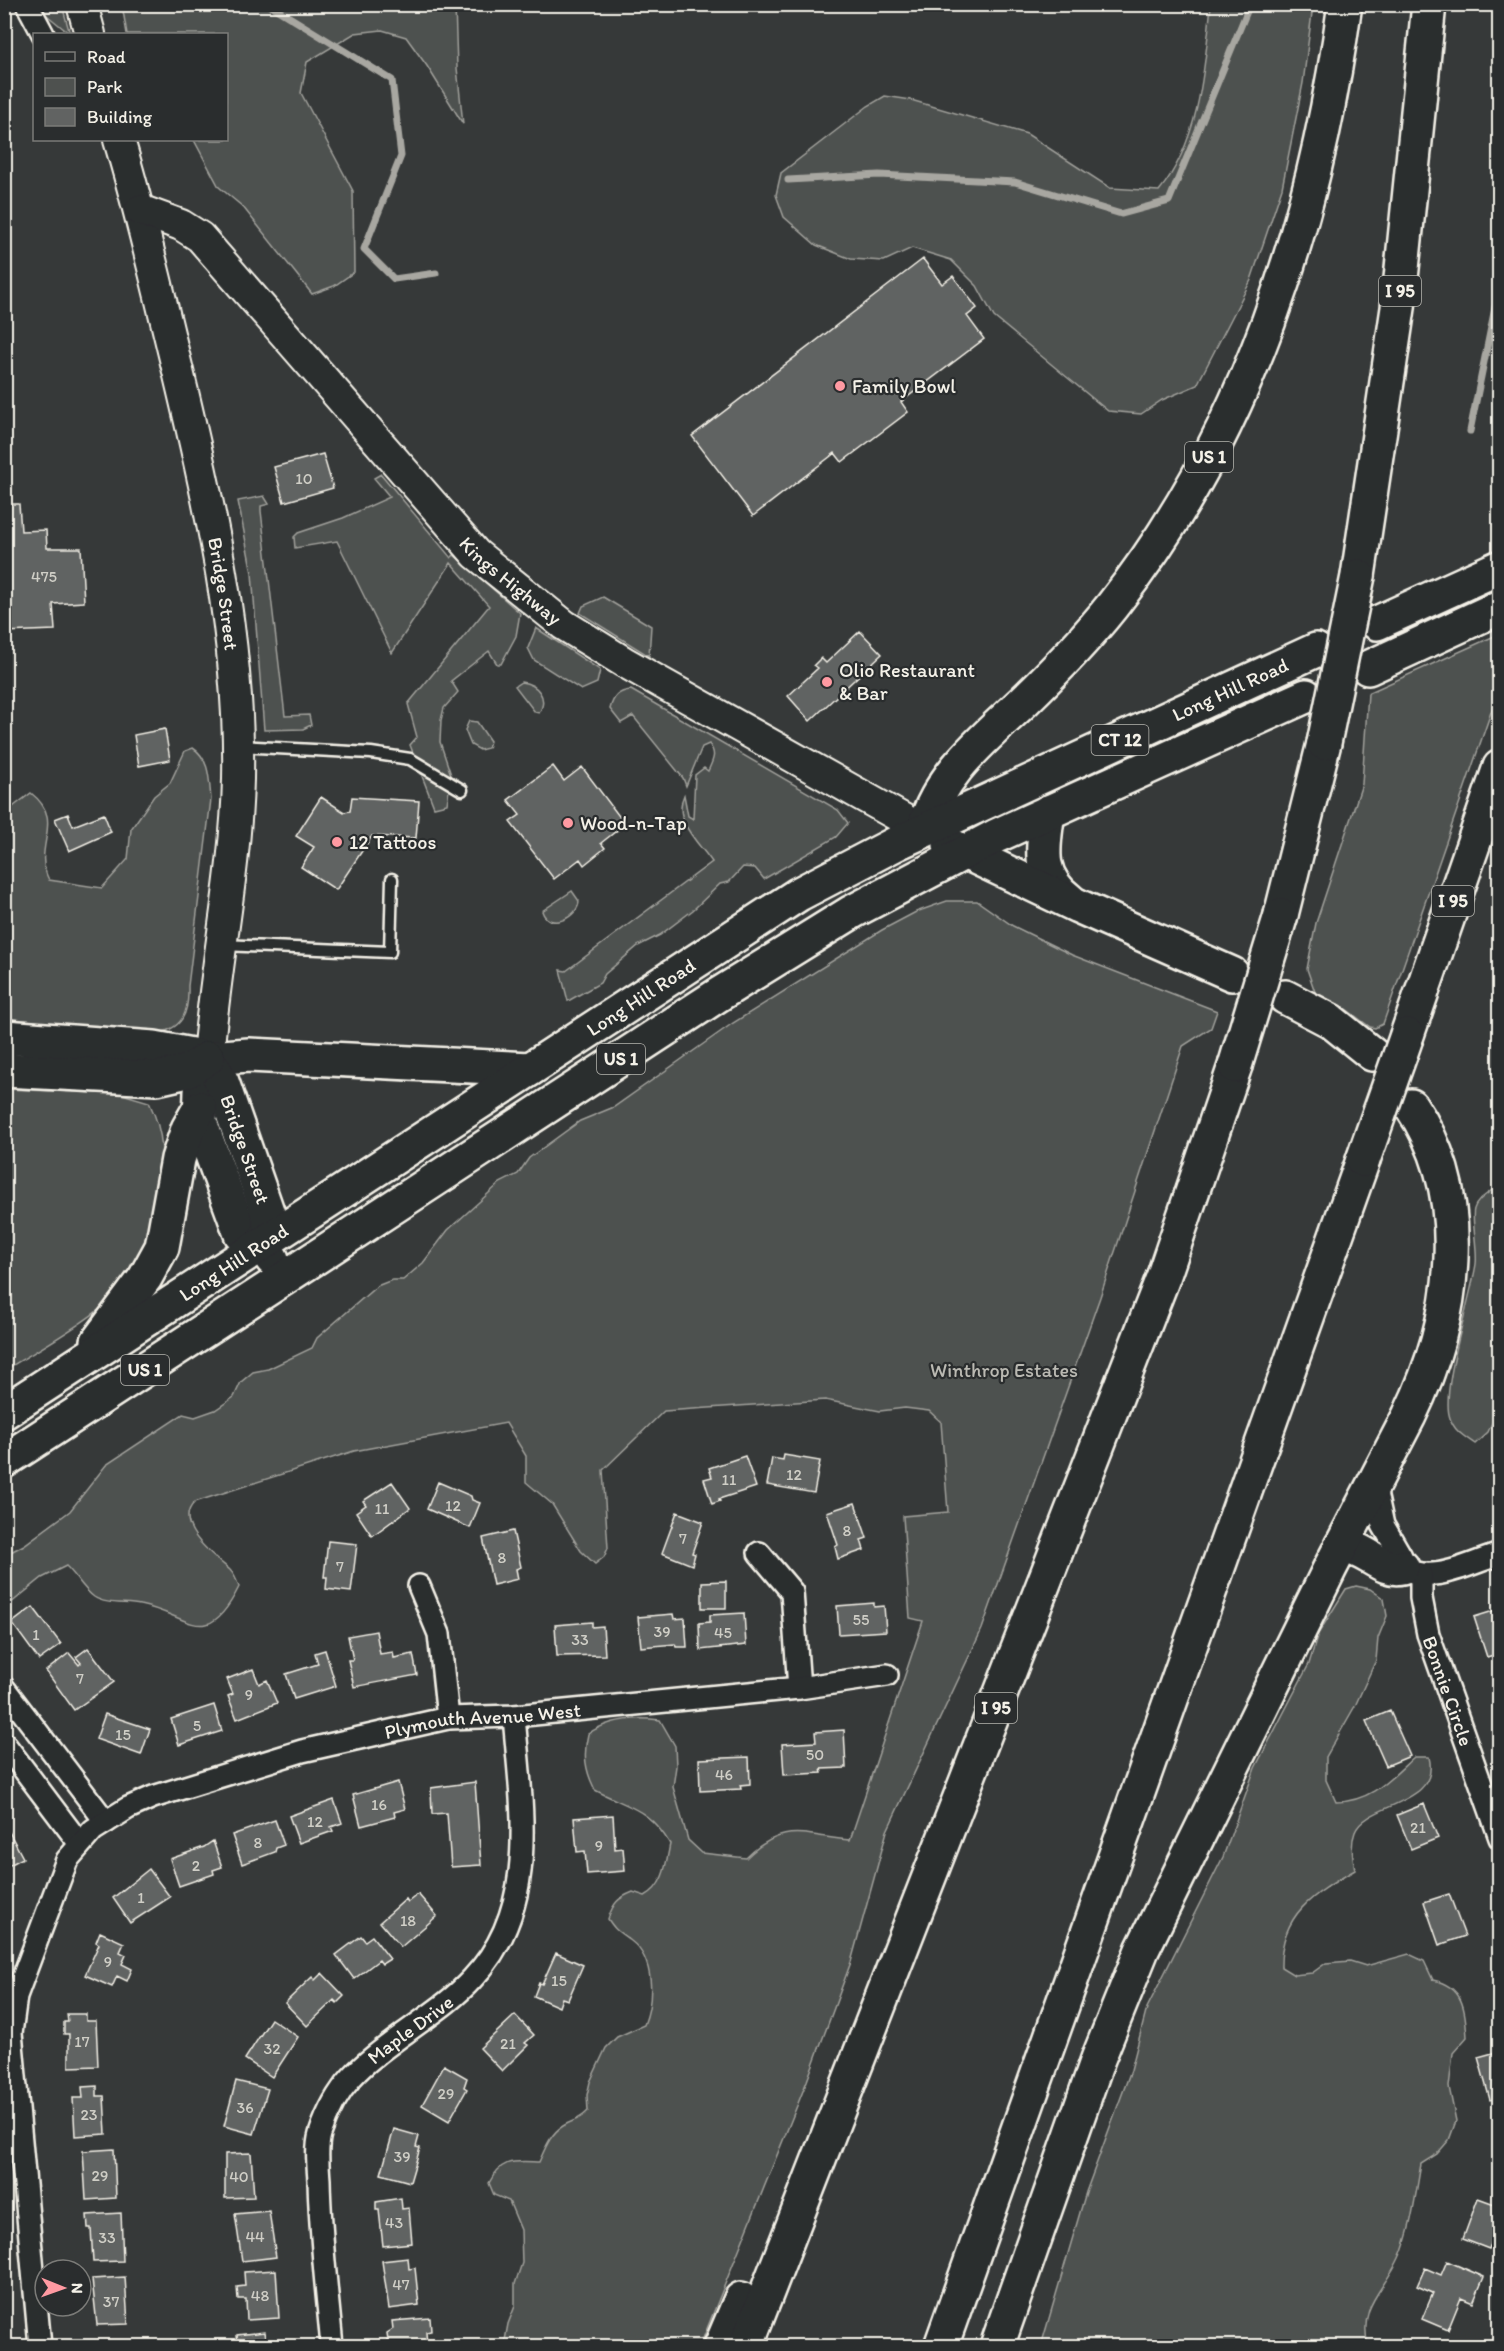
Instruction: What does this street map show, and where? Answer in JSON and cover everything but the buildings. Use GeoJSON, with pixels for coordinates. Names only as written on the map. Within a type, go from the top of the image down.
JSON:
{"type":"FeatureCollection","features":[{"type":"Feature","properties":{"kind":"highway","name":"US 1"},"geometry":{"type":"LineString","coordinates":[[923,830],[938,795],[960,761],[1047,678],[1101,620],[1164,535],[1204,466],[1257,354],[1293,253],[1323,137],[1345,4]]}},
{"type":"Feature","properties":{"kind":"highway","name":"I 95"},"geometry":{"type":"LineString","coordinates":[[746,2346],[1164,1275],[1236,1066],[1281,915],[1324,743],[1358,576],[1398,308],[1429,4]]}},
{"type":"Feature","properties":{"kind":"highway"},"geometry":{"type":"LineString","coordinates":[[1377,622],[1500,567]]}},
{"type":"Feature","properties":{"kind":"highway"},"geometry":{"type":"LineString","coordinates":[[1368,668],[1500,607]]}},
{"type":"Feature","properties":{"kind":"highway","name":"Long Hill Road"},"geometry":{"type":"LineString","coordinates":[[4,1412],[791,899],[923,830],[1316,650]]}},
{"type":"Feature","properties":{"kind":"highway","name":"Long Hill Road"},"geometry":{"type":"LineString","coordinates":[[4,1461],[751,974],[869,902],[964,852],[1048,812],[1306,696]]}},
{"type":"Feature","properties":{"kind":"highway","name":"I 95"},"geometry":{"type":"LineString","coordinates":[[941,2346],[1363,1160],[1500,767]]}},
{"type":"Feature","properties":{"kind":"highway"},"geometry":{"type":"LineString","coordinates":[[1048,812],[1044,847],[1046,871],[1058,892],[1078,906],[1232,974]]}},
{"type":"Feature","properties":{"kind":"highway","name":"Kings Highway"},"geometry":{"type":"LineString","coordinates":[[923,830],[1078,906]]}},
{"type":"Feature","properties":{"kind":"highway"},"geometry":{"type":"LineString","coordinates":[[1285,997],[1331,1021],[1372,1054]]}},
{"type":"Feature","properties":{"kind":"highway"},"geometry":{"type":"LineString","coordinates":[[4,1037],[154,1048],[208,1058],[249,1055],[530,1069]]}},
{"type":"Feature","properties":{"kind":"highway"},"geometry":{"type":"LineString","coordinates":[[4,1070],[157,1078],[188,1071],[208,1058]]}},
{"type":"Feature","properties":{"kind":"highway","name":"Bridge Street"},"geometry":{"type":"LineString","coordinates":[[208,1058],[222,1082],[269,1217],[269,1230],[262,1244]]}},
{"type":"Feature","properties":{"kind":"highway","name":"Bridge Street"},"geometry":{"type":"LineString","coordinates":[[208,1058],[200,1108],[204,1136],[242,1234],[248,1240],[262,1244],[286,1278]]}},
{"type":"Feature","properties":{"kind":"highway"},"geometry":{"type":"LineString","coordinates":[[997,2346],[1098,2060],[1142,1950],[1341,1546],[1409,1416],[1428,1373],[1446,1309],[1451,1269],[1449,1216],[1441,1174],[1429,1137],[1412,1106]]}},
{"type":"Feature","properties":{"kind":"highway"},"geometry":{"type":"LineString","coordinates":[[84,1359],[146,1278],[162,1247],[178,1159],[188,1129],[200,1108]]}},
{"type":"Feature","properties":{"kind":"highway"},"geometry":{"type":"LineString","coordinates":[[921,2346],[1143,1723],[1303,1324]]}},
{"type":"Feature","properties":{"kind":"highway"},"geometry":{"type":"LineString","coordinates":[[1341,1546],[1366,1552],[1386,1568],[1411,1571]]}},
{"type":"Feature","properties":{"kind":"highway"},"geometry":{"type":"LineString","coordinates":[[722,2346],[807,2151],[883,1996]]}},
{"type":"Feature","properties":{"kind":"main road"},"geometry":{"type":"LineString","coordinates":[[82,4],[90,33]]}},
{"type":"Feature","properties":{"kind":"main road","name":"Bridge Street"},"geometry":{"type":"LineString","coordinates":[[120,141],[140,210],[204,478],[222,569],[233,664],[237,746],[234,842],[208,1058]]}},
{"type":"Feature","properties":{"kind":"main road","name":"Kings Highway"},"geometry":{"type":"LineString","coordinates":[[140,210],[181,225],[200,237],[476,554],[514,586],[564,625],[632,667],[923,830]]}},
{"type":"Feature","properties":{"kind":"street"},"geometry":{"type":"LineString","coordinates":[[27,4],[42,33]]}},
{"type":"Feature","properties":{"kind":"street"},"geometry":{"type":"LineString","coordinates":[[1374,1484],[1383,1525],[1411,1571],[1438,1574],[1500,1554]]}},
{"type":"Feature","properties":{"kind":"street"},"geometry":{"type":"LineString","coordinates":[[759,1553],[792,1592],[799,1688]]}},
{"type":"Feature","properties":{"kind":"street","name":"Bonnie Circle"},"geometry":{"type":"LineString","coordinates":[[1411,1571],[1421,1598],[1428,1634],[1500,1838]]}},
{"type":"Feature","properties":{"kind":"street"},"geometry":{"type":"LineString","coordinates":[[419,1586],[439,1634],[448,1718]]}},
{"type":"Feature","properties":{"kind":"street","name":"Plymouth Avenue West"},"geometry":{"type":"LineString","coordinates":[[93,1832],[128,1808],[198,1782],[302,1751],[448,1718],[514,1716],[799,1688],[887,1675]]}},
{"type":"Feature","properties":{"kind":"street"},"geometry":{"type":"LineString","coordinates":[[4,1688],[93,1832]]}},
{"type":"Feature","properties":{"kind":"street","name":"Maple Drive"},"geometry":{"type":"LineString","coordinates":[[332,2346],[319,2206],[319,2137],[330,2108],[352,2074],[458,1994],[475,1977],[511,1918],[519,1889],[523,1850],[514,1716]]}},
{"type":"Feature","properties":{"kind":"street"},"geometry":{"type":"LineString","coordinates":[[4,1743],[93,1832]]}},
{"type":"Feature","properties":{"kind":"street"},"geometry":{"type":"LineString","coordinates":[[40,2346],[11,2033],[16,1996],[46,1911],[67,1860],[93,1832]]}},
{"type":"Feature","properties":{"kind":"lane"},"geometry":{"type":"LineString","coordinates":[[237,746],[371,753],[411,759],[462,790]]}},
{"type":"Feature","properties":{"kind":"lane"},"geometry":{"type":"LineString","coordinates":[[223,945],[390,952],[392,879]]}},
{"type":"Feature","properties":{"kind":"green space"},"geometry":{"type":"Polygon","coordinates":[[[35,5],[62,5],[70,33],[69,33],[35,5]]]}},
{"type":"Feature","properties":{"kind":"green space"},"geometry":{"type":"Polygon","coordinates":[[[122,5],[455,5],[457,68],[463,124],[406,37],[382,30],[355,33],[307,62],[301,93],[353,191],[354,272],[334,286],[312,294],[243,207],[219,187],[195,141],[228,141],[228,33],[127,33],[122,5]]]}},
{"type":"Feature","properties":{"kind":"green space"},"geometry":{"type":"Polygon","coordinates":[[[1211,5],[1313,5],[1303,83],[1282,188],[1251,280],[1197,385],[1162,400],[1141,414],[1108,411],[994,317],[977,286],[951,260],[912,248],[884,261],[851,259],[816,245],[784,217],[776,195],[781,173],[868,106],[885,96],[911,100],[1027,134],[1110,188],[1159,191],[1184,150],[1192,126],[1203,77],[1211,5]]]}},
{"type":"Feature","properties":{"kind":"green space"},"geometry":{"type":"Polygon","coordinates":[[[381,474],[451,558],[454,555],[520,613],[516,636],[501,664],[497,664],[489,651],[451,681],[458,692],[444,708],[440,742],[451,775],[447,804],[434,807],[410,745],[417,737],[408,704],[489,606],[451,563],[392,653],[337,541],[295,548],[294,537],[298,533],[343,518],[390,497],[374,478],[381,474]]]}},
{"type":"Feature","properties":{"kind":"green space"},"geometry":{"type":"Polygon","coordinates":[[[264,496],[269,504],[261,506],[261,511],[285,716],[309,715],[311,725],[303,729],[264,730],[252,573],[238,501],[264,496]]]}},
{"type":"Feature","properties":{"kind":"green space"},"geometry":{"type":"Polygon","coordinates":[[[603,597],[651,626],[649,656],[580,613],[583,606],[603,597]]]}},
{"type":"Feature","properties":{"kind":"green space"},"geometry":{"type":"Polygon","coordinates":[[[536,628],[600,670],[597,683],[581,690],[534,660],[528,648],[536,628]]]}},
{"type":"Feature","properties":{"kind":"green space"},"geometry":{"type":"Polygon","coordinates":[[[1499,634],[1499,689],[1383,1024],[1375,1028],[1370,1027],[1343,1007],[1315,992],[1307,969],[1316,923],[1362,784],[1368,693],[1499,634]]]}},
{"type":"Feature","properties":{"kind":"green space"},"geometry":{"type":"Polygon","coordinates":[[[521,682],[532,685],[540,692],[543,702],[539,713],[535,712],[515,686],[521,682]]]}},
{"type":"Feature","properties":{"kind":"green space"},"geometry":{"type":"Polygon","coordinates":[[[631,690],[838,810],[848,823],[836,837],[764,879],[755,868],[743,867],[729,882],[720,884],[693,910],[660,935],[638,946],[605,974],[600,983],[568,1001],[560,970],[566,971],[712,862],[684,822],[681,804],[684,795],[688,816],[693,819],[695,775],[704,768],[708,771],[713,751],[709,744],[702,747],[686,786],[683,778],[633,716],[621,723],[610,709],[617,695],[631,690]]]}},
{"type":"Feature","properties":{"kind":"green space"},"geometry":{"type":"Polygon","coordinates":[[[469,721],[477,722],[490,741],[488,748],[480,750],[471,745],[465,730],[469,721]]]}},
{"type":"Feature","properties":{"kind":"green space"},"geometry":{"type":"Polygon","coordinates":[[[193,748],[206,764],[211,799],[187,1004],[182,1019],[171,1029],[153,1034],[5,1018],[5,813],[31,793],[41,803],[46,814],[48,824],[44,856],[49,880],[102,888],[128,859],[131,829],[154,796],[170,783],[185,751],[193,748]]]}},
{"type":"Feature","properties":{"kind":"green space"},"geometry":{"type":"Polygon","coordinates":[[[572,891],[579,901],[578,907],[569,917],[551,921],[546,917],[542,911],[572,891]]]}},
{"type":"Feature","properties":{"kind":"green space","name":"Winthrop Estates"},"geometry":{"type":"Polygon","coordinates":[[[947,901],[977,901],[1013,926],[1072,955],[1217,1011],[1211,1028],[1183,1046],[1100,1297],[982,1629],[887,1831],[851,1962],[807,2081],[700,2346],[504,2346],[508,2324],[515,2306],[515,2284],[522,2263],[521,2230],[509,2201],[494,2195],[489,2183],[504,2165],[522,2161],[539,2162],[555,2133],[588,2111],[587,2095],[590,2082],[606,2048],[617,2037],[644,2025],[650,2004],[650,1980],[645,1958],[639,1949],[608,1919],[614,1905],[623,1897],[633,1892],[645,1896],[656,1886],[663,1874],[670,1844],[646,1816],[595,1790],[586,1762],[588,1734],[605,1725],[622,1720],[660,1720],[675,1746],[676,1766],[673,1787],[688,1840],[702,1853],[746,1858],[759,1846],[783,1835],[806,1834],[850,1840],[923,1621],[910,1618],[903,1516],[948,1512],[941,1422],[929,1411],[905,1408],[880,1411],[825,1400],[664,1411],[603,1470],[608,1548],[604,1557],[595,1564],[581,1551],[552,1504],[526,1482],[526,1456],[506,1423],[354,1451],[195,1502],[189,1511],[188,1520],[192,1530],[206,1549],[231,1572],[239,1587],[227,1607],[216,1619],[206,1624],[184,1621],[140,1605],[99,1600],[86,1590],[66,1566],[42,1578],[5,1608],[5,1555],[24,1545],[70,1511],[106,1465],[183,1414],[195,1417],[215,1410],[234,1397],[241,1382],[253,1372],[268,1369],[312,1348],[317,1338],[377,1286],[392,1280],[403,1280],[423,1263],[448,1230],[500,1183],[518,1174],[529,1158],[580,1121],[614,1107],[733,1023],[882,930],[916,912],[947,901]]]}},
{"type":"Feature","properties":{"kind":"green space"},"geometry":{"type":"Polygon","coordinates":[[[5,1089],[122,1094],[149,1102],[161,1137],[162,1158],[150,1240],[140,1265],[129,1281],[115,1296],[79,1324],[5,1370],[5,1089]]]}},
{"type":"Feature","properties":{"kind":"green space"},"geometry":{"type":"Polygon","coordinates":[[[1499,1184],[1499,1407],[1488,1432],[1475,1444],[1460,1433],[1452,1423],[1448,1405],[1449,1387],[1476,1264],[1474,1209],[1481,1198],[1499,1184]]]}},
{"type":"Feature","properties":{"kind":"green space"},"geometry":{"type":"Polygon","coordinates":[[[1356,1586],[1370,1589],[1384,1599],[1387,1616],[1378,1638],[1376,1660],[1355,1706],[1326,1757],[1326,1780],[1336,1802],[1370,1794],[1414,1757],[1429,1757],[1430,1773],[1424,1785],[1414,1794],[1362,1822],[1355,1832],[1353,1842],[1355,1870],[1313,1897],[1293,1919],[1282,1949],[1281,1967],[1294,1975],[1312,1973],[1326,1963],[1350,1961],[1366,1966],[1409,1954],[1424,1961],[1433,1980],[1443,1983],[1457,1994],[1464,2009],[1467,2037],[1453,2053],[1449,2087],[1456,2121],[1449,2140],[1437,2154],[1421,2164],[1413,2212],[1403,2248],[1393,2270],[1369,2309],[1366,2332],[1368,2346],[1041,2346],[1086,2192],[1131,2070],[1147,2008],[1223,1857],[1255,1768],[1309,1664],[1318,1634],[1346,1589],[1356,1586]]]}},
{"type":"Feature","properties":{"kind":"waterway"},"geometry":{"type":"LineString","coordinates":[[268,4],[392,80],[401,156],[364,249],[394,279],[436,273]]}},
{"type":"Feature","properties":{"kind":"waterway"},"geometry":{"type":"LineString","coordinates":[[788,180],[879,175],[1015,182],[1121,214],[1169,201],[1250,4]]}},
{"type":"Feature","properties":{"kind":"waterway"},"geometry":{"type":"LineString","coordinates":[[1470,431],[1500,283]]}},
{"type":"Feature","properties":{"kind":"place","name":"Family Bowl"},"geometry":{"type":"Point","coordinates":[840,386]}},
{"type":"Feature","properties":{"kind":"place","name":"Olio Restaurant & Bar"},"geometry":{"type":"Point","coordinates":[827,682]}},
{"type":"Feature","properties":{"kind":"place","name":"Wood-n-Tap"},"geometry":{"type":"Point","coordinates":[568,823]}},
{"type":"Feature","properties":{"kind":"place","name":"12 Tattoos"},"geometry":{"type":"Point","coordinates":[337,842]}}]}
